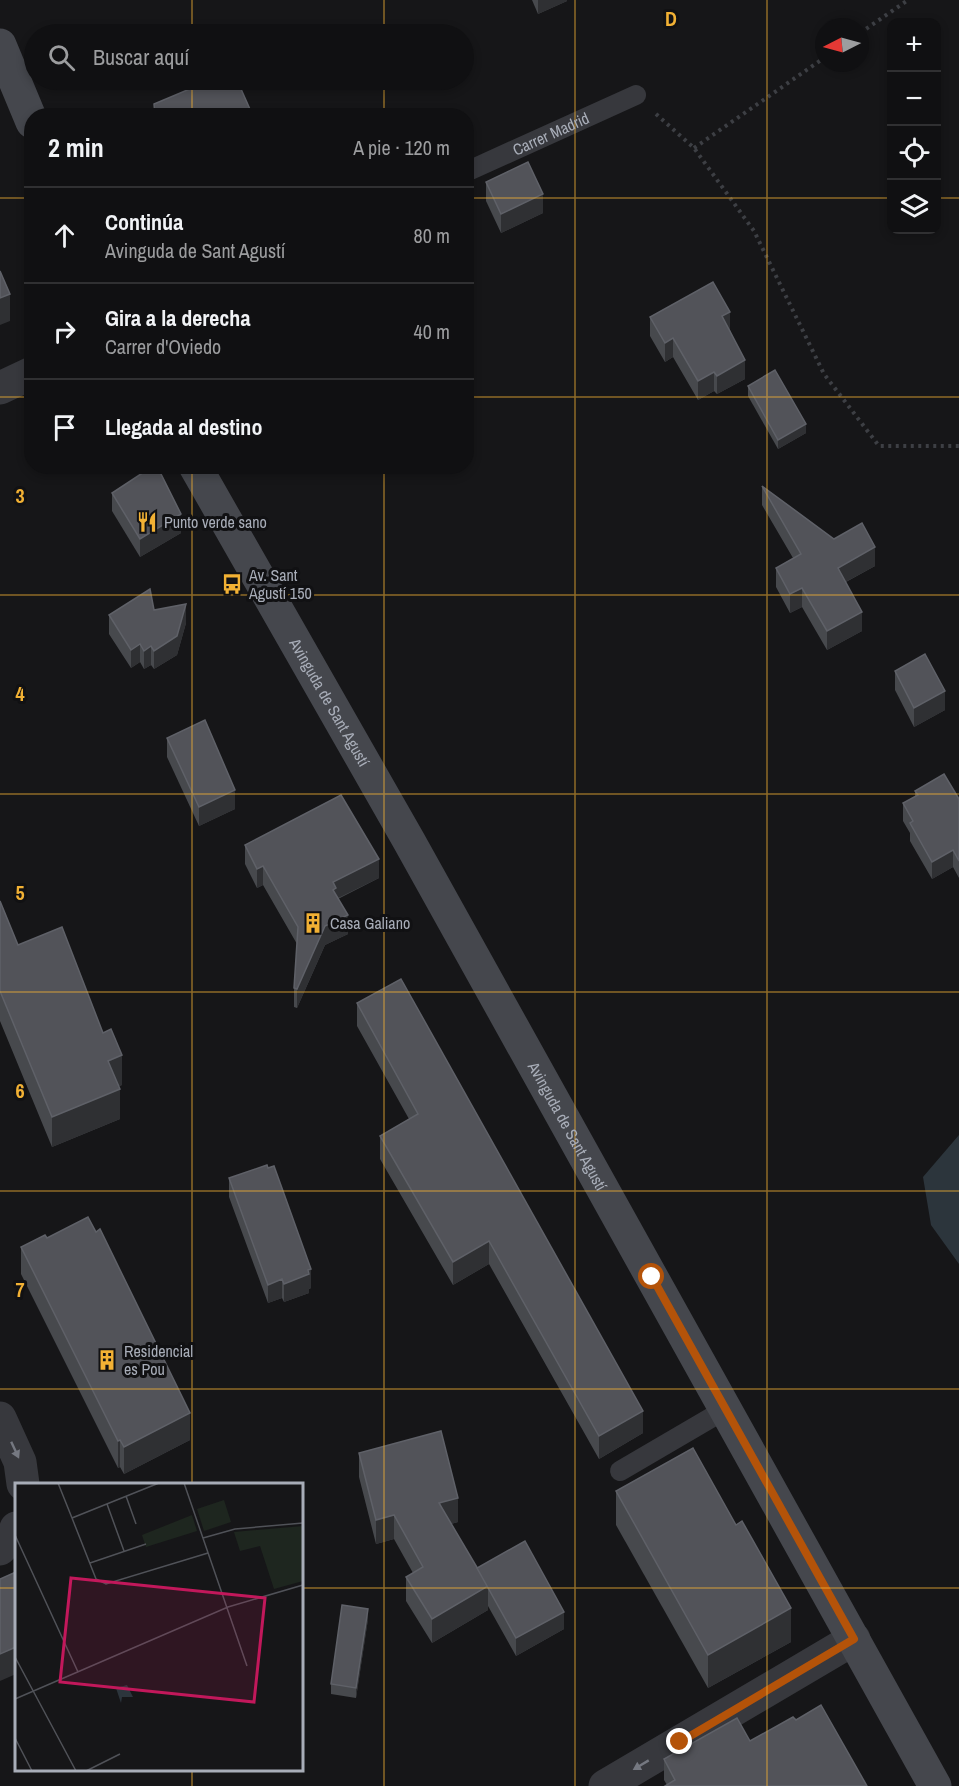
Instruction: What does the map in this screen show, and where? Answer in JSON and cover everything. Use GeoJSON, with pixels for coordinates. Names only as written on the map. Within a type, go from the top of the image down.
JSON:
{"type":"FeatureCollection","features":[{"type":"Feature","properties":{"kind":"street"},"geometry":{"type":"LineString","coordinates":[[0,45],[26,108]]}},
{"type":"Feature","properties":{"kind":"street"},"geometry":{"type":"LineString","coordinates":[[0,388],[24,377]]}},
{"type":"Feature","properties":{"kind":"street","name":"Avinguda de Sant Agustí"},"geometry":{"type":"LineString","coordinates":[[200,474],[420,861],[935,1786]]}},
{"type":"Feature","properties":{"kind":"street"},"geometry":{"type":"LineString","coordinates":[[0,1418],[20,1461],[23,1483]]}},
{"type":"Feature","properties":{"kind":"street"},"geometry":{"type":"LineString","coordinates":[[0,1549],[15,1531]]}},
{"type":"Feature","properties":{"kind":"street"},"geometry":{"type":"LineString","coordinates":[[605,1786],[854,1639]]}},
{"type":"Feature","properties":{"kind":"lane","name":"Carrer Madrid"},"geometry":{"type":"LineString","coordinates":[[474,168],[636,95]]}},
{"type":"Feature","properties":{"kind":"lane"},"geometry":{"type":"LineString","coordinates":[[620,1471],[726,1409]]}},
{"type":"Feature","properties":{"kind":"path"},"geometry":{"type":"LineString","coordinates":[[869,27],[908,0]]}},
{"type":"Feature","properties":{"kind":"path"},"geometry":{"type":"LineString","coordinates":[[694,148],[815,64]]}},
{"type":"Feature","properties":{"kind":"path"},"geometry":{"type":"LineString","coordinates":[[636,95],[694,148],[754,231],[824,374],[879,446],[959,446]]}},
{"type":"Feature","properties":{"kind":"shaded area"},"geometry":{"type":"Polygon","coordinates":[[[959,1135],[959,1264],[931,1225],[923,1177],[959,1135]]]}},
{"type":"Feature","properties":{"kind":"building"},"geometry":{"type":"Polygon","coordinates":[[[187,90],[241,90],[249,108],[154,108],[154,104],[187,90]]]}},
{"type":"Feature","properties":{"kind":"building"},"geometry":{"type":"Polygon","coordinates":[[[528,162],[543,194],[501,214],[486,182],[528,162]]]}},
{"type":"Feature","properties":{"kind":"building"},"geometry":{"type":"Polygon","coordinates":[[[0,271],[10,294],[0,298],[0,271]]]}},
{"type":"Feature","properties":{"kind":"building"},"geometry":{"type":"Polygon","coordinates":[[[713,282],[730,312],[722,316],[745,360],[717,376],[714,372],[698,381],[673,338],[665,343],[650,317],[713,282]]]}},
{"type":"Feature","properties":{"kind":"building"},"geometry":{"type":"Polygon","coordinates":[[[775,370],[806,424],[778,440],[748,386],[775,370]]]}},
{"type":"Feature","properties":{"kind":"building"},"geometry":{"type":"Polygon","coordinates":[[[141,474],[161,474],[181,514],[140,539],[112,493],[141,474]]]}},
{"type":"Feature","properties":{"kind":"building"},"geometry":{"type":"Polygon","coordinates":[[[762,486],[834,539],[862,523],[875,547],[838,568],[862,612],[827,631],[802,588],[790,594],[776,568],[801,554],[762,486]]]}},
{"type":"Feature","properties":{"kind":"building"},"geometry":{"type":"Polygon","coordinates":[[[150,589],[154,610],[186,604],[177,636],[154,651],[151,646],[144,651],[140,644],[131,650],[109,615],[150,589]]]}},
{"type":"Feature","properties":{"kind":"building"},"geometry":{"type":"Polygon","coordinates":[[[925,654],[945,691],[914,708],[895,671],[925,654]]]}},
{"type":"Feature","properties":{"kind":"building"},"geometry":{"type":"Polygon","coordinates":[[[205,720],[235,790],[199,807],[167,738],[205,720]]]}},
{"type":"Feature","properties":{"kind":"building"},"geometry":{"type":"Polygon","coordinates":[[[944,774],[959,799],[959,861],[953,850],[932,862],[910,823],[913,821],[903,803],[918,795],[915,791],[944,774]]]}},
{"type":"Feature","properties":{"kind":"building"},"geometry":{"type":"Polygon","coordinates":[[[341,795],[379,859],[333,882],[336,888],[333,890],[348,915],[325,926],[297,989],[294,988],[298,927],[263,866],[257,869],[245,845],[341,795]]]}},
{"type":"Feature","properties":{"kind":"building"},"geometry":{"type":"Polygon","coordinates":[[[0,901],[18,945],[62,927],[103,1033],[111,1029],[122,1055],[108,1061],[120,1089],[52,1117],[0,991],[0,901]]]}},
{"type":"Feature","properties":{"kind":"building"},"geometry":{"type":"Polygon","coordinates":[[[401,979],[643,1411],[599,1436],[489,1241],[453,1262],[380,1136],[418,1114],[357,1003],[401,979]]]}},
{"type":"Feature","properties":{"kind":"building"},"geometry":{"type":"Polygon","coordinates":[[[267,1165],[268,1168],[274,1166],[311,1269],[308,1270],[309,1274],[284,1284],[282,1279],[268,1285],[229,1178],[267,1165]]]}},
{"type":"Feature","properties":{"kind":"building","name":"Residencial es Pou"},"geometry":{"type":"Polygon","coordinates":[[[88,1217],[96,1232],[100,1229],[190,1413],[124,1447],[120,1440],[118,1441],[21,1247],[45,1235],[47,1238],[88,1217]]]}},
{"type":"Feature","properties":{"kind":"building"},"geometry":{"type":"Polygon","coordinates":[[[441,1431],[458,1498],[439,1503],[488,1586],[432,1619],[406,1577],[423,1567],[394,1515],[376,1520],[359,1453],[441,1431]]]}},
{"type":"Feature","properties":{"kind":"building"},"geometry":{"type":"Polygon","coordinates":[[[693,1448],[736,1525],[742,1521],[791,1608],[708,1655],[616,1491],[693,1448]]]}},
{"type":"Feature","properties":{"kind":"building"},"geometry":{"type":"Polygon","coordinates":[[[525,1541],[564,1612],[516,1638],[477,1568],[525,1541]]]}},
{"type":"Feature","properties":{"kind":"building"},"geometry":{"type":"Polygon","coordinates":[[[15,1572],[15,1647],[0,1654],[0,1579],[15,1572]]]}},
{"type":"Feature","properties":{"kind":"building"},"geometry":{"type":"Polygon","coordinates":[[[342,1605],[368,1609],[356,1688],[331,1684],[342,1605]]]}},
{"type":"Feature","properties":{"kind":"building"},"geometry":{"type":"Polygon","coordinates":[[[821,1705],[867,1786],[665,1786],[675,1780],[664,1759],[737,1718],[750,1741],[793,1717],[796,1720],[821,1705]]]}},
{"type":"Feature","properties":{"kind":"place","name":"Punto verde sano"},"geometry":{"type":"Point","coordinates":[147,522]}},
{"type":"Feature","properties":{"kind":"place","name":"Av. Sant Agustí 150"},"geometry":{"type":"Point","coordinates":[232,584]}},
{"type":"Feature","properties":{"kind":"place","name":"Casa Galiano"},"geometry":{"type":"Point","coordinates":[313,923]}},
{"type":"Feature","properties":{"kind":"place","name":"Residencial es Pou"},"geometry":{"type":"Point","coordinates":[107,1360]}},
{"type":"Feature","properties":{"kind":"route"},"geometry":{"type":"LineString","coordinates":[[652,1277],[854,1639],[680,1742]]}}]}
